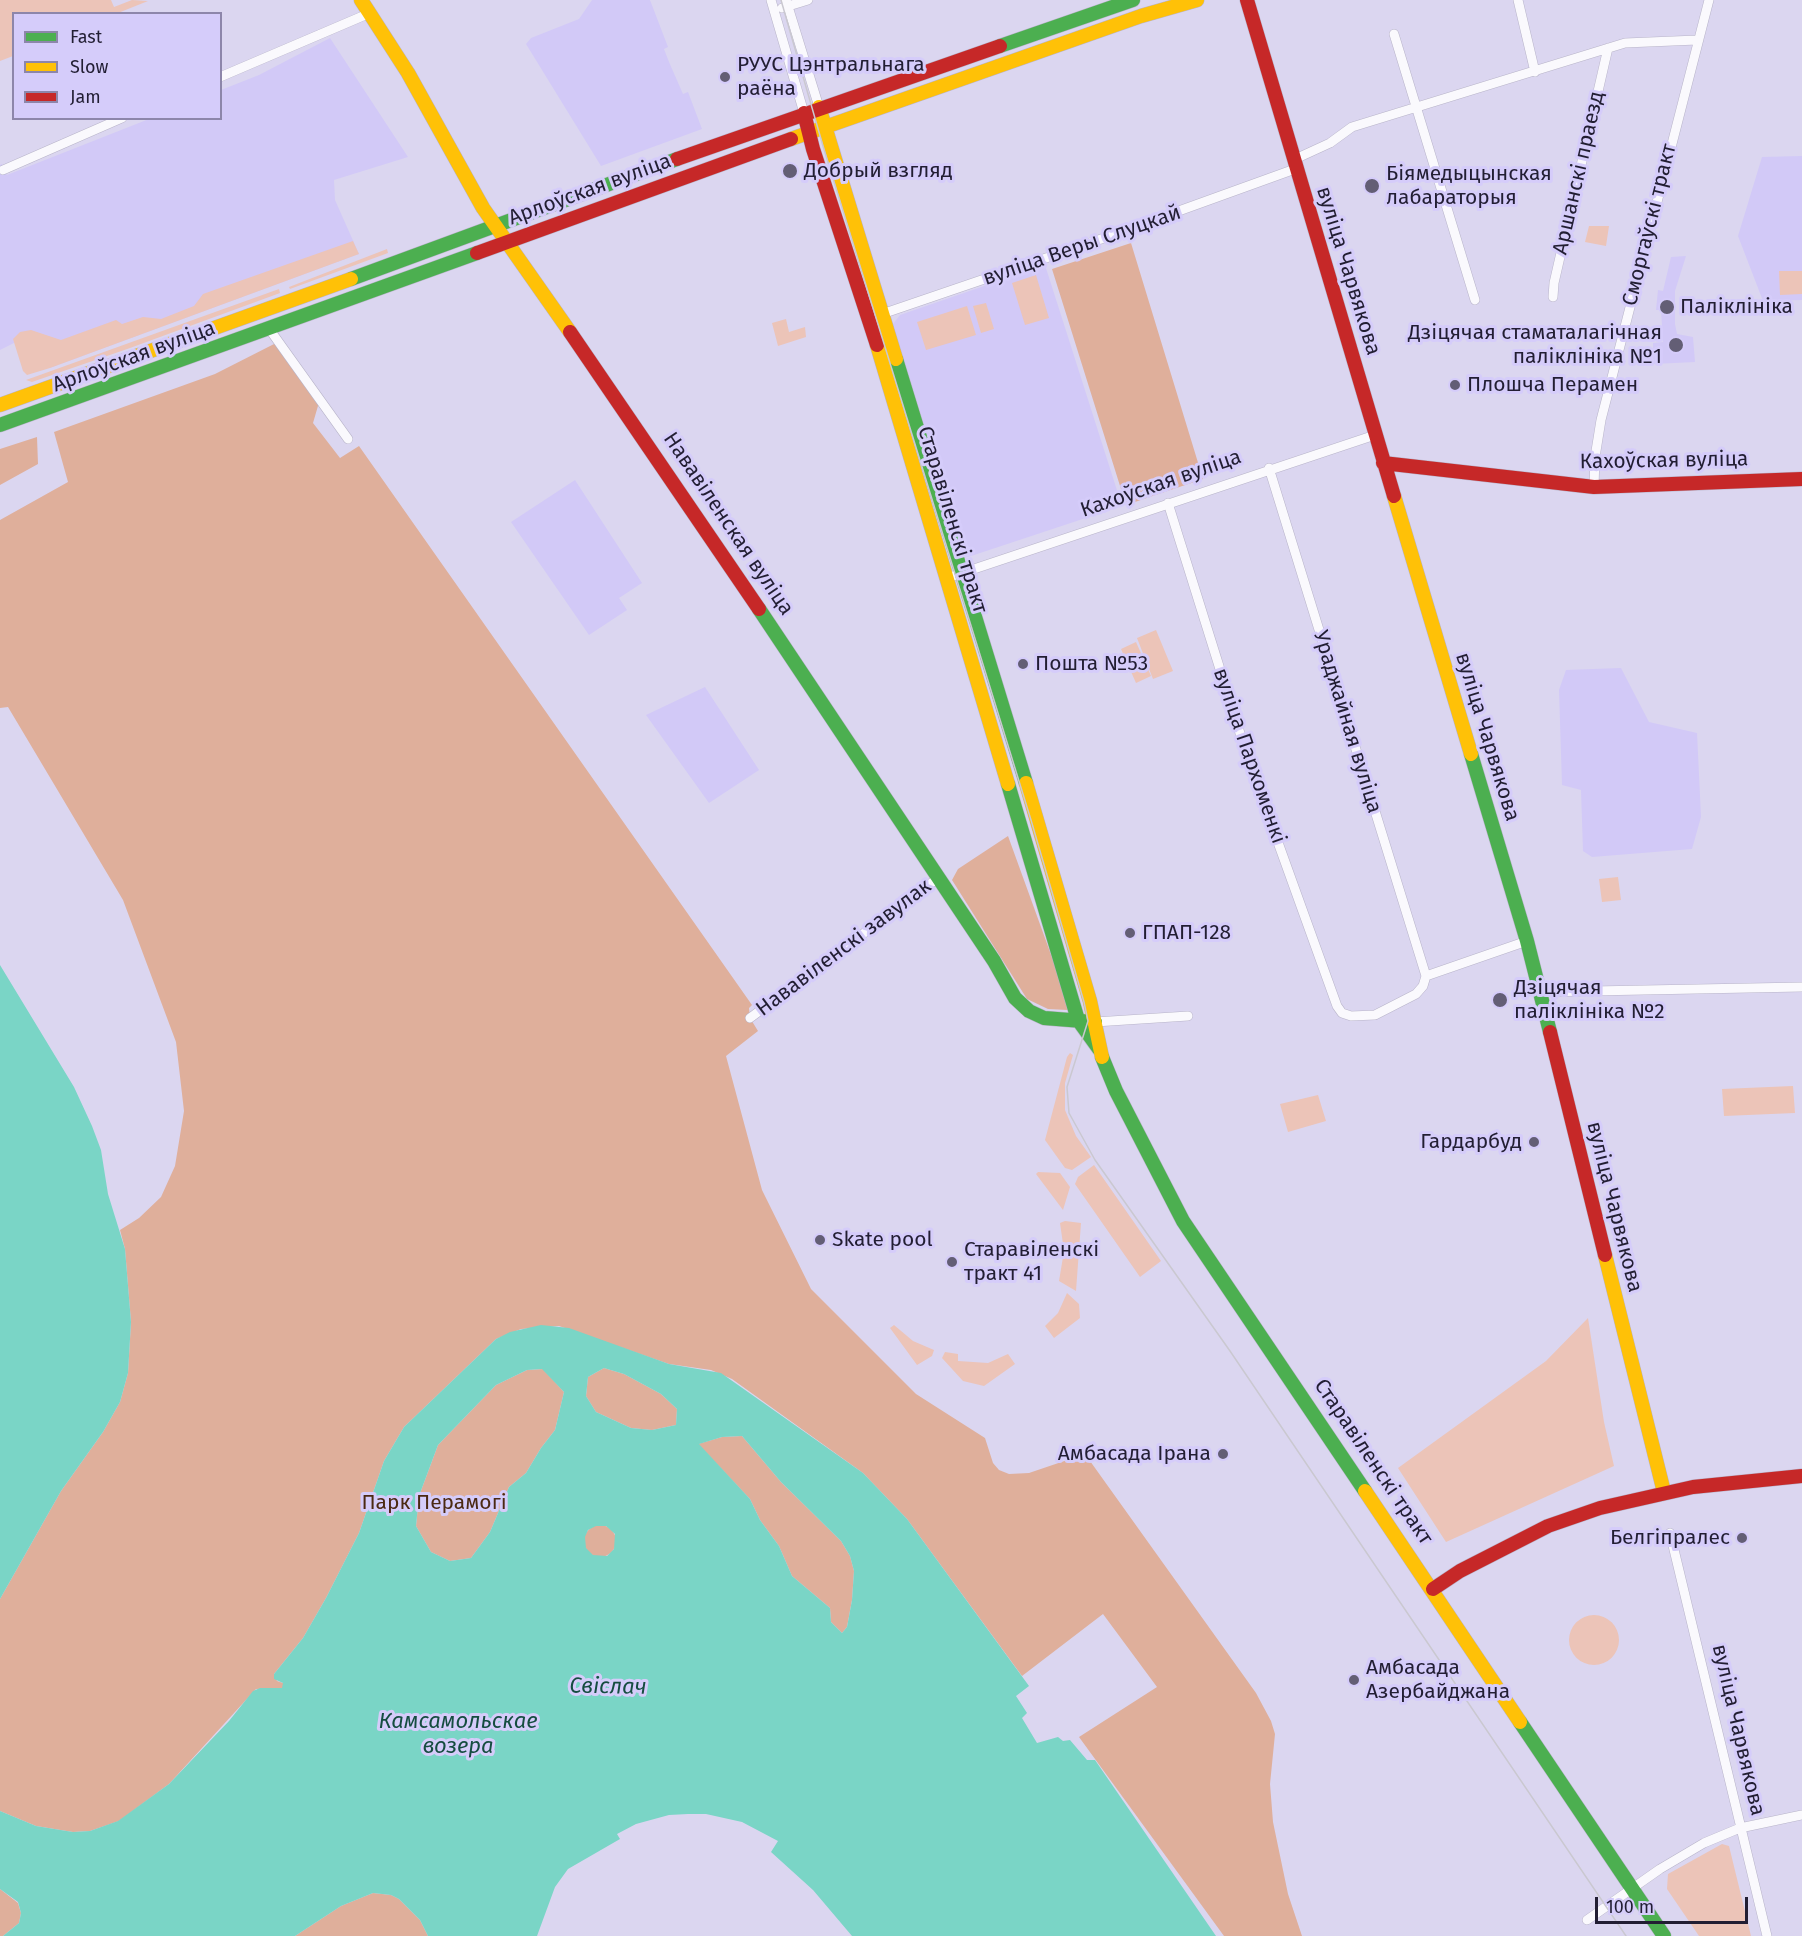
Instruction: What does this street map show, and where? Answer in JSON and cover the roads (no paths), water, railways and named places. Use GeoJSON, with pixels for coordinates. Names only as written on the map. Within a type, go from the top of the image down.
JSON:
{"type":"FeatureCollection","features":[{"type":"Feature","properties":{"kind":"main road","name":"Нававіленская вуліца"},"geometry":{"type":"LineString","coordinates":[[361,0],[408,73],[476,195],[496,226],[629,414],[1022,1006],[1044,1018],[1095,1022]]}},
{"type":"Feature","properties":{"kind":"main road","name":"Арлоўская вуліца"},"geometry":{"type":"LineString","coordinates":[[0,405],[819,107],[1132,0]]}},
{"type":"Feature","properties":{"kind":"main road","name":"Арлоўская вуліца"},"geometry":{"type":"LineString","coordinates":[[0,426],[825,127],[1130,20],[1197,0]]}},
{"type":"Feature","properties":{"kind":"main road","name":"вуліца Чарвякова"},"geometry":{"type":"LineString","coordinates":[[1247,0],[1294,165],[1527,941],[1664,1492]]}},
{"type":"Feature","properties":{"kind":"main road","name":"Старавіленскі тракт"},"geometry":{"type":"LineString","coordinates":[[819,107],[1048,855],[1095,1022],[1099,1048],[1116,1090],[1183,1221],[1433,1589],[1664,1936]]}},
{"type":"Feature","properties":{"kind":"main road","name":"Старавіленскі тракт"},"geometry":{"type":"LineString","coordinates":[[804,113],[947,578],[1078,1020],[1085,1033],[1099,1048]]}},
{"type":"Feature","properties":{"kind":"main road"},"geometry":{"type":"LineString","coordinates":[[734,139],[740,140],[746,147],[740,158]]}},
{"type":"Feature","properties":{"kind":"main road","name":"Кахоўская вуліца"},"geometry":{"type":"LineString","coordinates":[[1383,463],[1594,487],[1802,480]]}},
{"type":"Feature","properties":{"kind":"main road"},"geometry":{"type":"LineString","coordinates":[[1433,1589],[1460,1571],[1548,1526],[1600,1508],[1664,1492],[1719,1483],[1802,1476]]}},
{"type":"Feature","properties":{"kind":"street","name":"Старавіленскі тракт"},"geometry":{"type":"LineString","coordinates":[[771,0],[804,113]]}},
{"type":"Feature","properties":{"kind":"street"},"geometry":{"type":"LineString","coordinates":[[775,11],[787,3],[808,0]]}},
{"type":"Feature","properties":{"kind":"street"},"geometry":{"type":"LineString","coordinates":[[1518,0],[1535,72]]}},
{"type":"Feature","properties":{"kind":"street","name":"Сморгаўскі тракт"},"geometry":{"type":"LineString","coordinates":[[1594,487],[1595,457],[1602,420],[1709,0]]}},
{"type":"Feature","properties":{"kind":"street","name":"Старавіленскі тракт"},"geometry":{"type":"LineString","coordinates":[[787,3],[819,107]]}},
{"type":"Feature","properties":{"kind":"street"},"geometry":{"type":"LineString","coordinates":[[222,76],[370,13]]}},
{"type":"Feature","properties":{"kind":"street"},"geometry":{"type":"LineString","coordinates":[[1394,34],[1475,300]]}},
{"type":"Feature","properties":{"kind":"street","name":"вуліца Веры Слуцкай"},"geometry":{"type":"LineString","coordinates":[[867,319],[1090,243],[1294,165],[1352,128],[1608,48],[1641,41],[1697,40]]}},
{"type":"Feature","properties":{"kind":"street","name":"Аршанскі праезд"},"geometry":{"type":"LineString","coordinates":[[1553,297],[1554,283],[1608,48]]}},
{"type":"Feature","properties":{"kind":"street"},"geometry":{"type":"LineString","coordinates":[[3,170],[117,120]]}},
{"type":"Feature","properties":{"kind":"street"},"geometry":{"type":"LineString","coordinates":[[270,330],[348,440]]}},
{"type":"Feature","properties":{"kind":"street","name":"Кахоўская вуліца"},"geometry":{"type":"LineString","coordinates":[[947,578],[1269,468],[1375,435]]}},
{"type":"Feature","properties":{"kind":"street","name":"Ураджайная вуліца"},"geometry":{"type":"LineString","coordinates":[[1269,468],[1426,976]]}},
{"type":"Feature","properties":{"kind":"street","name":"вуліца Пархоменкі"},"geometry":{"type":"LineString","coordinates":[[1168,503],[1249,762],[1337,1006],[1342,1013],[1351,1016],[1376,1015],[1416,994],[1423,986],[1426,976]]}},
{"type":"Feature","properties":{"kind":"street","name":"Нававіленскі завулак"},"geometry":{"type":"LineString","coordinates":[[750,1018],[938,878]]}},
{"type":"Feature","properties":{"kind":"street"},"geometry":{"type":"LineString","coordinates":[[1426,976],[1527,941]]}},
{"type":"Feature","properties":{"kind":"street"},"geometry":{"type":"LineString","coordinates":[[1540,992],[1802,987]]}},
{"type":"Feature","properties":{"kind":"street"},"geometry":{"type":"LineString","coordinates":[[1095,1022],[1188,1016]]}},
{"type":"Feature","properties":{"kind":"street","name":"вуліца Чарвякова"},"geometry":{"type":"LineString","coordinates":[[1670,1533],[1767,1936]]}},
{"type":"Feature","properties":{"kind":"street"},"geometry":{"type":"LineString","coordinates":[[1587,1920],[1632,1887],[1685,1853],[1740,1828],[1802,1815]]}},
{"type":"Feature","properties":{"kind":"water"},"geometry":{"type":"Polygon","coordinates":[[[0,965],[74,1087],[101,1150],[108,1194],[125,1249],[131,1322],[128,1373],[120,1402],[103,1432],[61,1491],[0,1599],[0,965]]]}},
{"type":"Feature","properties":{"kind":"water","name":"Камсамольскае возера"},"geometry":{"type":"Polygon","coordinates":[[[541,1325],[569,1328],[669,1364],[721,1373],[863,1473],[907,1519],[1029,1686],[1016,1696],[1027,1713],[1022,1718],[1037,1743],[1058,1737],[1063,1741],[1070,1740],[1087,1760],[1095,1760],[1216,1936],[852,1936],[813,1890],[771,1852],[778,1841],[742,1822],[706,1814],[688,1814],[669,1815],[636,1824],[617,1834],[620,1839],[568,1869],[555,1887],[537,1936],[428,1936],[420,1920],[399,1899],[391,1895],[373,1893],[341,1906],[295,1936],[3,1936],[19,1923],[21,1913],[18,1902],[0,1889],[0,1811],[36,1826],[73,1832],[90,1831],[118,1821],[169,1784],[229,1721],[253,1691],[260,1688],[282,1688],[283,1683],[274,1679],[274,1674],[303,1638],[326,1598],[359,1533],[384,1461],[404,1427],[496,1339],[510,1332],[541,1325]],[[604,1368],[588,1377],[586,1396],[596,1412],[631,1428],[652,1430],[676,1425],[677,1409],[661,1394],[624,1374],[604,1368]],[[542,1369],[527,1370],[496,1385],[438,1445],[419,1496],[416,1526],[431,1552],[450,1561],[471,1558],[490,1532],[509,1487],[526,1473],[555,1430],[564,1392],[542,1369]],[[742,1436],[722,1437],[699,1444],[750,1499],[760,1520],[779,1546],[792,1576],[830,1608],[831,1622],[842,1633],[847,1627],[854,1571],[850,1556],[841,1541],[781,1482],[742,1436]],[[596,1526],[588,1530],[585,1537],[586,1548],[593,1555],[607,1556],[614,1549],[615,1534],[606,1526],[596,1526]]]}},
{"type":"Feature","properties":{"kind":"tram line"},"geometry":{"type":"LineString","coordinates":[[781,0],[823,146],[1031,820],[1084,1002],[1088,1021],[1067,1087],[1069,1113],[1095,1160],[1230,1351],[1626,1936]]}},
{"type":"Feature","properties":{"kind":"place","name":"РУУС Цэнтральнага раёна"},"geometry":{"type":"Point","coordinates":[725,77]}},
{"type":"Feature","properties":{"kind":"place","name":"Добрый взгляд"},"geometry":{"type":"Point","coordinates":[790,171]}},
{"type":"Feature","properties":{"kind":"place","name":"Біямедыцынская лабараторыя"},"geometry":{"type":"Point","coordinates":[1372,186]}},
{"type":"Feature","properties":{"kind":"place","name":"Паліклініка"},"geometry":{"type":"Point","coordinates":[1667,307]}},
{"type":"Feature","properties":{"kind":"place","name":"Дзіцячая стаматалагічная паліклініка №1"},"geometry":{"type":"Point","coordinates":[1676,345]}},
{"type":"Feature","properties":{"kind":"place","name":"Плошча Перамен"},"geometry":{"type":"Point","coordinates":[1455,385]}},
{"type":"Feature","properties":{"kind":"place","name":"Пошта №53"},"geometry":{"type":"Point","coordinates":[1023,664]}},
{"type":"Feature","properties":{"kind":"place","name":"ГПАП-128"},"geometry":{"type":"Point","coordinates":[1130,933]}},
{"type":"Feature","properties":{"kind":"place","name":"Дзіцячая паліклініка №2"},"geometry":{"type":"Point","coordinates":[1500,1000]}},
{"type":"Feature","properties":{"kind":"place","name":"Гардарбуд"},"geometry":{"type":"Point","coordinates":[1534,1142]}},
{"type":"Feature","properties":{"kind":"place","name":"Skate pool"},"geometry":{"type":"Point","coordinates":[820,1240]}},
{"type":"Feature","properties":{"kind":"place","name":"Старавіленскі тракт 41"},"geometry":{"type":"Point","coordinates":[952,1262]}},
{"type":"Feature","properties":{"kind":"place","name":"Амбасада Ірана"},"geometry":{"type":"Point","coordinates":[1223,1454]}},
{"type":"Feature","properties":{"kind":"place","name":"Белгіпралес"},"geometry":{"type":"Point","coordinates":[1742,1538]}},
{"type":"Feature","properties":{"kind":"place","name":"Амбасада Азербайджана"},"geometry":{"type":"Point","coordinates":[1354,1680]}},
{"type":"Feature","properties":{"kind":"park label","name":"Парк Перамогі"},"geometry":{"type":"Point","coordinates":[434,1503]}},
{"type":"Feature","properties":{"kind":"water label","name":"Свіслач"},"geometry":{"type":"Point","coordinates":[608,1687]}}]}
